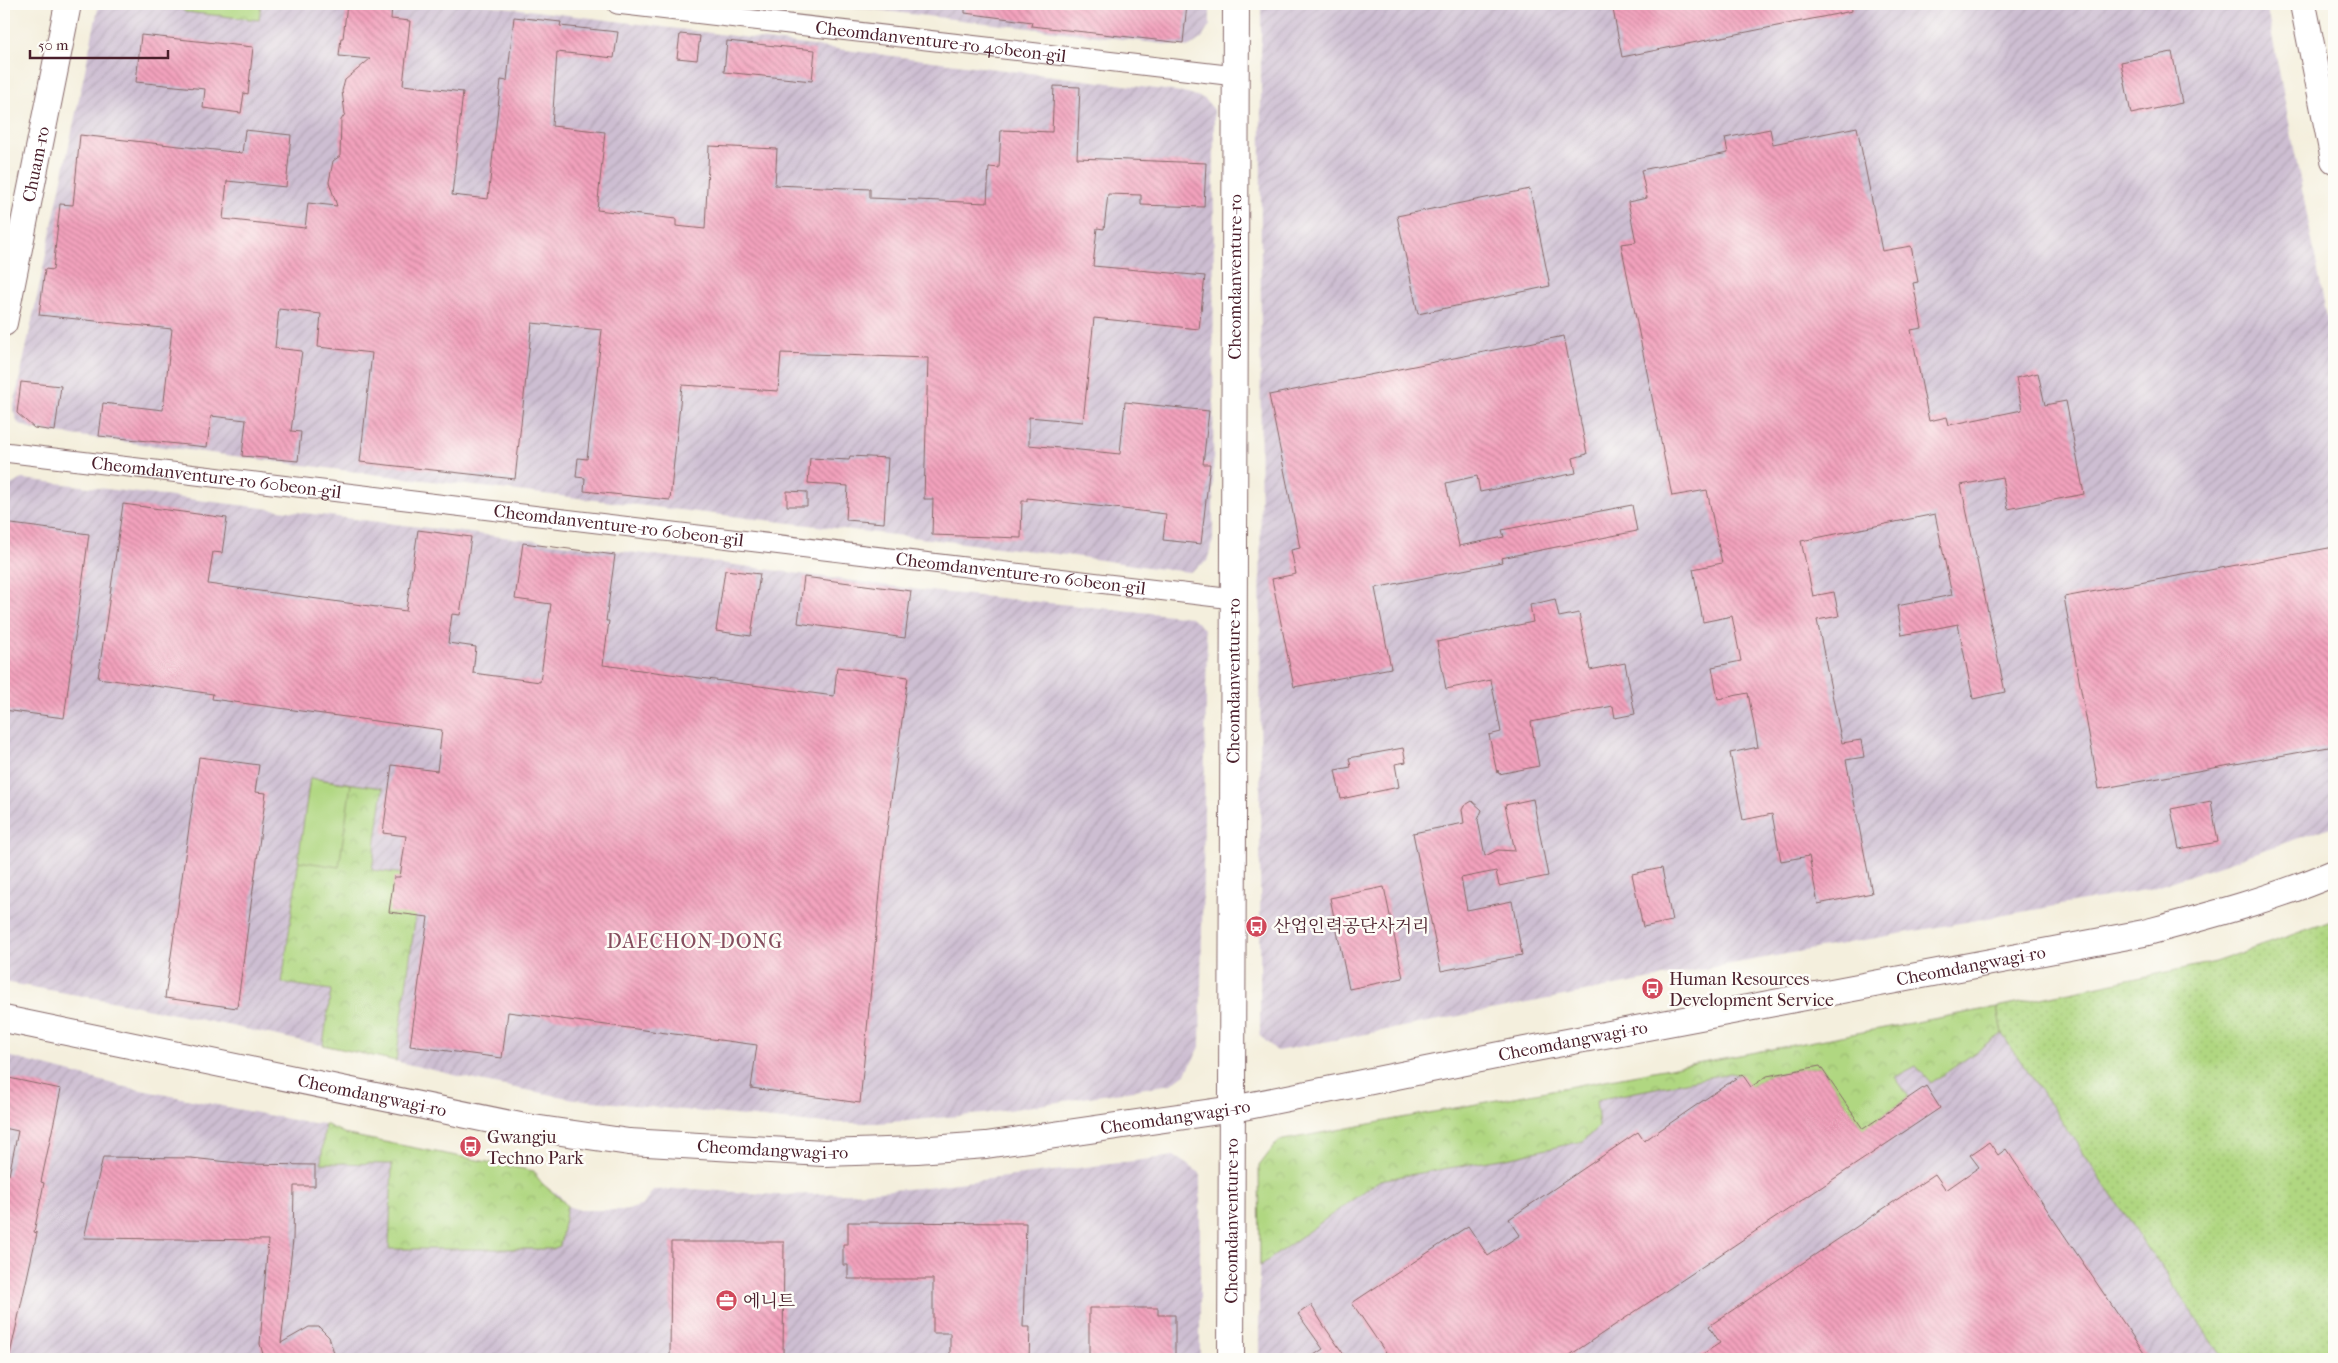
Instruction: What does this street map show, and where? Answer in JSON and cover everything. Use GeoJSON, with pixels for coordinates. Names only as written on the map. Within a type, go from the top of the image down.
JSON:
{"type":"FeatureCollection","features":[{"type":"Feature","properties":{"kind":"main road","name":"Chuam-ro"},"geometry":{"type":"LineString","coordinates":[[4,323],[68,4]]}},
{"type":"Feature","properties":{"kind":"main road","name":"Cheomdanventure-ro"},"geometry":{"type":"LineString","coordinates":[[1231,1359],[1236,4]]}},
{"type":"Feature","properties":{"kind":"main road"},"geometry":{"type":"LineString","coordinates":[[2303,4],[2334,160]]}},
{"type":"Feature","properties":{"kind":"main road","name":"Cheomdangwagi-ro"},"geometry":{"type":"LineString","coordinates":[[4,1019],[520,1126],[632,1143],[824,1154],[918,1150],[986,1145],[1233,1109],[1535,1048],[2144,933],[2221,912],[2304,886],[2334,873]]}},
{"type":"Feature","properties":{"kind":"street","name":"Cheomdanventure-ro 40beon-gil"},"geometry":{"type":"LineString","coordinates":[[617,4],[1235,76]]}},
{"type":"Feature","properties":{"kind":"street","name":"Cheomdanventure-ro 60beon-gil"},"geometry":{"type":"LineString","coordinates":[[4,452],[1233,599]]}},
{"type":"Feature","properties":{"kind":"shaded area"},"geometry":{"type":"Polygon","coordinates":[[[99,4],[480,4],[1188,93],[1205,99],[1214,110],[1213,541],[1207,561],[1190,572],[1154,568],[1074,556],[380,475],[34,430],[18,423],[13,410],[99,4]]]}},
{"type":"Feature","properties":{"kind":"shaded area"},"geometry":{"type":"Polygon","coordinates":[[[826,4],[1210,4],[1210,25],[1202,38],[1189,47],[826,4]]]}},
{"type":"Feature","properties":{"kind":"shaded area"},"geometry":{"type":"Polygon","coordinates":[[[1261,4],[2266,4],[2334,354],[2334,826],[2150,889],[1720,966],[1277,1051],[1260,1036],[1261,4]]]}},
{"type":"Feature","properties":{"kind":"shaded area"},"geometry":{"type":"Polygon","coordinates":[[[23,479],[728,564],[920,590],[1191,617],[1204,629],[1207,640],[1200,1047],[1186,1073],[1171,1084],[983,1114],[879,1123],[814,1123],[574,1099],[484,1082],[373,1056],[122,1003],[4,982],[4,488],[23,479]]]}},
{"type":"Feature","properties":{"kind":"shaded area"},"geometry":{"type":"Polygon","coordinates":[[[2334,920],[2334,1359],[1259,1359],[1259,1166],[1278,1141],[2075,992],[2215,962],[2334,920]]]}},
{"type":"Feature","properties":{"kind":"shaded area"},"geometry":{"type":"Polygon","coordinates":[[[4,1055],[121,1086],[303,1122],[325,1124],[348,1135],[534,1171],[540,1184],[559,1195],[567,1206],[580,1210],[628,1210],[643,1205],[653,1190],[693,1189],[776,1195],[852,1193],[918,1188],[1174,1156],[1200,1173],[1200,1359],[4,1359],[4,1055]]]}},
{"type":"Feature","properties":{"kind":"green space"},"geometry":{"type":"Polygon","coordinates":[[[176,4],[261,4],[259,20],[185,12],[176,4]]]}},
{"type":"Feature","properties":{"kind":"green space"},"geometry":{"type":"Polygon","coordinates":[[[310,778],[383,788],[372,870],[421,876],[396,1061],[323,1045],[331,990],[282,983],[310,778]]]}},
{"type":"Feature","properties":{"kind":"green space"},"geometry":{"type":"Polygon","coordinates":[[[310,778],[351,784],[339,867],[298,861],[310,778]]]}},
{"type":"Feature","properties":{"kind":"green space"},"geometry":{"type":"Polygon","coordinates":[[[2334,920],[2334,1359],[2224,1359],[2002,1034],[1997,1007],[2215,962],[2334,920]]]}},
{"type":"Feature","properties":{"kind":"green space"},"geometry":{"type":"Polygon","coordinates":[[[1997,1007],[2002,1034],[1931,1083],[1916,1066],[1895,1077],[1909,1097],[1863,1129],[1820,1066],[1767,1076],[1751,1087],[1742,1075],[1730,1073],[1596,1100],[1599,1126],[1583,1141],[1512,1157],[1380,1180],[1260,1266],[1259,1166],[1278,1141],[1997,1007]]]}},
{"type":"Feature","properties":{"kind":"green space"},"geometry":{"type":"Polygon","coordinates":[[[325,1124],[348,1135],[534,1171],[541,1182],[567,1206],[560,1246],[552,1249],[389,1249],[392,1164],[321,1163],[325,1124]]]}},
{"type":"Feature","properties":{"kind":"building"},"geometry":{"type":"Polygon","coordinates":[[[347,4],[392,4],[391,19],[410,21],[403,85],[463,92],[452,195],[488,199],[501,80],[507,81],[514,17],[561,22],[560,26],[618,32],[614,58],[557,52],[552,126],[605,132],[597,210],[676,219],[676,226],[705,229],[709,146],[777,149],[775,185],[870,189],[870,198],[987,203],[989,167],[999,168],[1001,130],[1052,132],[1054,86],[1080,87],[1077,158],[1206,163],[1204,207],[1141,205],[1141,195],[1108,194],[1104,229],[1097,228],[1093,266],[1205,276],[1199,329],[1094,318],[1083,422],[1029,417],[1029,445],[1120,454],[1125,402],[1209,411],[1203,464],[1210,464],[1201,544],[1163,540],[1166,514],[1027,498],[1027,501],[1022,501],[1021,538],[932,535],[933,499],[924,499],[928,358],[781,353],[778,391],[682,385],[670,500],[584,491],[585,478],[576,477],[578,458],[587,459],[602,330],[532,323],[515,479],[360,462],[372,353],[318,347],[321,314],[279,309],[275,348],[302,351],[291,431],[301,432],[298,461],[242,456],[246,420],[211,416],[207,447],[99,436],[103,403],[163,410],[172,329],[39,315],[45,269],[53,270],[60,204],[73,205],[80,135],[242,153],[245,130],[291,135],[286,187],[227,181],[223,219],[305,228],[308,203],[337,206],[329,182],[333,161],[340,156],[341,120],[345,114],[342,91],[345,80],[370,59],[339,56],[347,4]]]}},
{"type":"Feature","properties":{"kind":"building"},"geometry":{"type":"Polygon","coordinates":[[[965,4],[1187,4],[1183,43],[1031,26],[1032,22],[965,13],[965,4]]]}},
{"type":"Feature","properties":{"kind":"building"},"geometry":{"type":"Polygon","coordinates":[[[1612,4],[1851,4],[1852,11],[1622,57],[1612,4]]]}},
{"type":"Feature","properties":{"kind":"building"},"geometry":{"type":"Polygon","coordinates":[[[680,34],[700,36],[697,60],[677,58],[680,34]]]}},
{"type":"Feature","properties":{"kind":"building"},"geometry":{"type":"Polygon","coordinates":[[[141,35],[253,47],[248,94],[244,93],[241,113],[203,108],[205,89],[136,82],[141,35]]]}},
{"type":"Feature","properties":{"kind":"building"},"geometry":{"type":"Polygon","coordinates":[[[727,41],[815,50],[812,81],[724,72],[727,41]]]}},
{"type":"Feature","properties":{"kind":"building"},"geometry":{"type":"Polygon","coordinates":[[[2172,52],[2182,103],[2131,114],[2121,62],[2172,52]]]}},
{"type":"Feature","properties":{"kind":"building"},"geometry":{"type":"Polygon","coordinates":[[[1857,127],[1882,251],[1911,246],[1918,282],[1913,283],[1922,328],[1911,330],[1929,421],[1947,417],[1949,425],[2022,410],[2016,378],[2038,373],[2045,405],[2066,401],[2084,494],[2008,509],[2002,477],[1961,485],[2005,692],[1973,699],[1958,624],[1902,635],[1897,606],[1952,595],[1935,514],[1801,541],[1813,596],[1834,592],[1839,616],[1817,620],[1842,743],[1861,740],[1864,757],[1846,760],[1872,893],[1818,904],[1809,856],[1781,861],[1772,814],[1743,820],[1730,753],[1758,747],[1748,693],[1718,699],[1712,667],[1741,661],[1732,616],[1703,622],[1693,569],[1722,563],[1707,490],[1672,496],[1621,244],[1636,242],[1628,202],[1647,198],[1641,170],[1728,153],[1725,138],[1770,129],[1773,144],[1857,127]]]}},
{"type":"Feature","properties":{"kind":"building"},"geometry":{"type":"Polygon","coordinates":[[[1530,189],[1550,286],[1418,314],[1397,216],[1530,189]]]}},
{"type":"Feature","properties":{"kind":"building"},"geometry":{"type":"Polygon","coordinates":[[[1564,336],[1587,454],[1573,458],[1576,473],[1480,492],[1477,476],[1446,483],[1459,546],[1504,537],[1502,530],[1632,505],[1637,531],[1501,558],[1502,562],[1375,588],[1391,668],[1294,687],[1272,579],[1296,574],[1291,550],[1300,548],[1269,395],[1564,336]]]}},
{"type":"Feature","properties":{"kind":"building"},"geometry":{"type":"Polygon","coordinates":[[[21,382],[61,386],[55,431],[34,428],[17,413],[21,382]]]}},
{"type":"Feature","properties":{"kind":"building"},"geometry":{"type":"Polygon","coordinates":[[[850,456],[888,458],[884,523],[846,520],[848,486],[808,483],[810,458],[849,460],[850,456]]]}},
{"type":"Feature","properties":{"kind":"building"},"geometry":{"type":"Polygon","coordinates":[[[787,491],[807,492],[807,506],[787,506],[787,491]]]}},
{"type":"Feature","properties":{"kind":"building"},"geometry":{"type":"Polygon","coordinates":[[[123,504],[227,518],[222,553],[213,552],[208,584],[406,611],[418,530],[471,537],[460,615],[452,614],[448,643],[476,647],[473,673],[540,682],[551,604],[515,599],[523,543],[615,555],[606,621],[609,621],[603,665],[834,696],[837,667],[908,677],[884,851],[860,1103],[751,1088],[757,1045],[508,1012],[502,1058],[410,1046],[428,917],[389,912],[394,877],[400,877],[406,836],[383,833],[392,765],[437,771],[442,730],[212,699],[213,694],[98,678],[123,504]]]}},
{"type":"Feature","properties":{"kind":"building"},"geometry":{"type":"Polygon","coordinates":[[[4,523],[89,534],[64,718],[4,710],[4,523]]]}},
{"type":"Feature","properties":{"kind":"building"},"geometry":{"type":"Polygon","coordinates":[[[2334,547],[2334,746],[2099,789],[2064,597],[2334,547]]]}},
{"type":"Feature","properties":{"kind":"building"},"geometry":{"type":"Polygon","coordinates":[[[725,570],[760,574],[751,636],[716,631],[725,570]]]}},
{"type":"Feature","properties":{"kind":"building"},"geometry":{"type":"Polygon","coordinates":[[[804,577],[911,591],[905,638],[798,623],[804,577]]]}},
{"type":"Feature","properties":{"kind":"building"},"geometry":{"type":"Polygon","coordinates":[[[1555,599],[1559,617],[1579,613],[1590,670],[1625,663],[1635,714],[1615,718],[1613,706],[1531,722],[1539,766],[1499,774],[1498,770],[1497,773],[1489,735],[1501,732],[1491,680],[1446,689],[1437,642],[1533,622],[1530,605],[1555,599]]]}},
{"type":"Feature","properties":{"kind":"building"},"geometry":{"type":"Polygon","coordinates":[[[1403,748],[1406,762],[1395,764],[1399,787],[1341,799],[1335,770],[1351,767],[1349,758],[1403,748]]]}},
{"type":"Feature","properties":{"kind":"building"},"geometry":{"type":"Polygon","coordinates":[[[199,757],[259,765],[255,792],[266,793],[237,1008],[165,998],[199,757]]]}},
{"type":"Feature","properties":{"kind":"building"},"geometry":{"type":"Polygon","coordinates":[[[1533,799],[1548,876],[1499,886],[1496,871],[1461,878],[1467,910],[1512,901],[1522,955],[1441,971],[1413,833],[1464,823],[1462,810],[1464,806],[1472,801],[1482,810],[1478,820],[1485,856],[1498,850],[1515,851],[1505,805],[1533,799]]]}},
{"type":"Feature","properties":{"kind":"building"},"geometry":{"type":"Polygon","coordinates":[[[2211,801],[2218,842],[2179,849],[2171,809],[2211,801]]]}},
{"type":"Feature","properties":{"kind":"building"},"geometry":{"type":"Polygon","coordinates":[[[1662,868],[1672,921],[1643,927],[1632,874],[1662,868]]]}},
{"type":"Feature","properties":{"kind":"building"},"geometry":{"type":"Polygon","coordinates":[[[1384,887],[1403,978],[1349,989],[1330,898],[1384,887]]]}},
{"type":"Feature","properties":{"kind":"building"},"geometry":{"type":"Polygon","coordinates":[[[1820,1066],[1863,1129],[1926,1086],[1940,1108],[1564,1359],[1390,1359],[1352,1303],[1468,1226],[1488,1256],[1520,1235],[1509,1219],[1638,1132],[1644,1141],[1742,1074],[1751,1087],[1767,1076],[1820,1066]]]}},
{"type":"Feature","properties":{"kind":"building"},"geometry":{"type":"Polygon","coordinates":[[[4,1077],[61,1089],[41,1182],[44,1183],[34,1232],[37,1233],[10,1354],[4,1353],[4,1174],[9,1175],[18,1131],[4,1128],[4,1077]]]}},
{"type":"Feature","properties":{"kind":"building"},"geometry":{"type":"Polygon","coordinates":[[[1989,1142],[1998,1155],[2006,1149],[2148,1359],[1695,1359],[1720,1343],[1709,1326],[1935,1174],[1946,1190],[1979,1167],[1970,1155],[1989,1142]]]}},
{"type":"Feature","properties":{"kind":"building"},"geometry":{"type":"Polygon","coordinates":[[[103,1157],[191,1158],[247,1164],[315,1165],[315,1186],[294,1186],[293,1240],[281,1343],[309,1327],[319,1327],[329,1337],[336,1359],[254,1359],[263,1354],[260,1344],[268,1240],[84,1238],[103,1157]]]}},
{"type":"Feature","properties":{"kind":"building"},"geometry":{"type":"Polygon","coordinates":[[[848,1222],[1026,1223],[1023,1327],[1030,1327],[1029,1359],[950,1359],[950,1333],[933,1333],[933,1279],[848,1279],[848,1265],[843,1265],[843,1244],[848,1244],[848,1222]]]}},
{"type":"Feature","properties":{"kind":"building","name":"에니트"},"geometry":{"type":"Polygon","coordinates":[[[671,1242],[784,1242],[783,1359],[670,1359],[671,1242]]]}},
{"type":"Feature","properties":{"kind":"building"},"geometry":{"type":"Polygon","coordinates":[[[1311,1305],[1347,1359],[1308,1359],[1323,1349],[1298,1314],[1311,1305]]]}},
{"type":"Feature","properties":{"kind":"building"},"geometry":{"type":"Polygon","coordinates":[[[1089,1308],[1158,1308],[1158,1315],[1175,1315],[1175,1357],[1089,1357],[1089,1308]]]}},
{"type":"Feature","properties":{"kind":"place","name":"산업인력공단사거리"},"geometry":{"type":"Point","coordinates":[1257,926]}},
{"type":"Feature","properties":{"kind":"place","name":"Human Resources Development Service"},"geometry":{"type":"Point","coordinates":[1653,989]}},
{"type":"Feature","properties":{"kind":"place","name":"Gwangju Techno Park"},"geometry":{"type":"Point","coordinates":[471,1147]}},
{"type":"Feature","properties":{"kind":"place","name":"에니트"},"geometry":{"type":"Point","coordinates":[727,1301]}},
{"type":"Feature","properties":{"kind":"district","name":"DAECHON-DONG"},"geometry":{"type":"Point","coordinates":[695,941]}}]}
